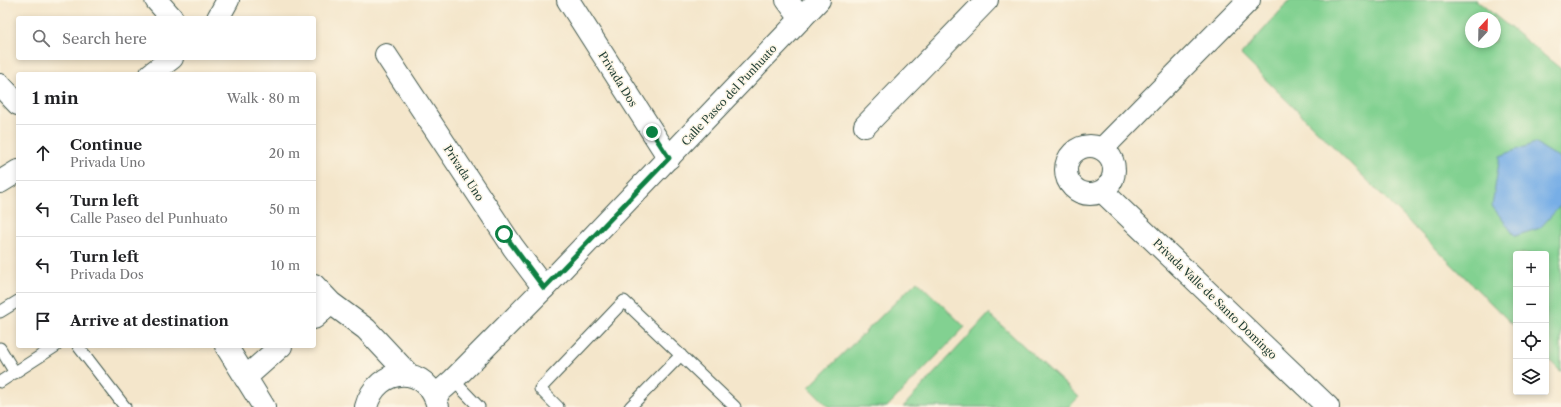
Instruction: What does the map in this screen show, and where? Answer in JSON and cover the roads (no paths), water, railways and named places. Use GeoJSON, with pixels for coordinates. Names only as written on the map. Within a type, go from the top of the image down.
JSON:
{"type":"FeatureCollection","features":[{"type":"Feature","properties":{"kind":"street"},"geometry":{"type":"LineString","coordinates":[[156,0],[170,16]]}},
{"type":"Feature","properties":{"kind":"street"},"geometry":{"type":"LineString","coordinates":[[219,16],[228,0]]}},
{"type":"Feature","properties":{"kind":"street","name":"Privada Dos"},"geometry":{"type":"LineString","coordinates":[[568,0],[669,158]]}},
{"type":"Feature","properties":{"kind":"street"},"geometry":{"type":"LineString","coordinates":[[787,0],[801,18]]}},
{"type":"Feature","properties":{"kind":"street","name":"Calle Paseo del Punhuato"},"geometry":{"type":"LineString","coordinates":[[437,401],[453,380],[544,288],[819,0]]}},
{"type":"Feature","properties":{"kind":"street"},"geometry":{"type":"LineString","coordinates":[[865,126],[987,0]]}},
{"type":"Feature","properties":{"kind":"street"},"geometry":{"type":"LineString","coordinates":[[1102,149],[1249,0]]}},
{"type":"Feature","properties":{"kind":"street","name":"Privada Uno"},"geometry":{"type":"LineString","coordinates":[[386,55],[513,247],[544,288]]}},
{"type":"Feature","properties":{"kind":"street"},"geometry":{"type":"LineString","coordinates":[[154,72],[169,60]]}},
{"type":"Feature","properties":{"kind":"street"},"geometry":{"type":"LineString","coordinates":[[0,85],[16,102]]}},
{"type":"Feature","properties":{"kind":"street"},"geometry":{"type":"LineString","coordinates":[[1094,146],[1102,149],[1110,155],[1114,175],[1110,184],[1102,191],[1094,194],[1078,191],[1072,185],[1066,170],[1069,158],[1078,149],[1094,146]]}},
{"type":"Feature","properties":{"kind":"street"},"geometry":{"type":"LineString","coordinates":[[0,182],[16,172]]}},
{"type":"Feature","properties":{"kind":"street","name":"Privada Valle de Santo Domingo"},"geometry":{"type":"LineString","coordinates":[[1102,191],[1328,407]]}},
{"type":"Feature","properties":{"kind":"street"},"geometry":{"type":"LineString","coordinates":[[316,287],[331,303],[366,329],[409,375]]}},
{"type":"Feature","properties":{"kind":"street"},"geometry":{"type":"LineString","coordinates":[[316,316],[331,303]]}},
{"type":"Feature","properties":{"kind":"street"},"geometry":{"type":"LineString","coordinates":[[227,348],[264,407]]}},
{"type":"Feature","properties":{"kind":"street"},"geometry":{"type":"LineString","coordinates":[[245,378],[279,348]]}},
{"type":"Feature","properties":{"kind":"street"},"geometry":{"type":"LineString","coordinates":[[366,407],[370,394],[376,386],[387,378],[409,375],[421,379],[431,387],[437,401]]}},
{"type":"Feature","properties":{"kind":"lane"},"geometry":{"type":"LineString","coordinates":[[558,407],[540,389],[624,301],[735,407]]}},
{"type":"Feature","properties":{"kind":"lane"},"geometry":{"type":"LineString","coordinates":[[0,312],[16,302]]}},
{"type":"Feature","properties":{"kind":"lane"},"geometry":{"type":"LineString","coordinates":[[0,348],[15,373]]}},
{"type":"Feature","properties":{"kind":"lane"},"geometry":{"type":"LineString","coordinates":[[0,382],[53,348]]}},
{"type":"Feature","properties":{"kind":"lane"},"geometry":{"type":"LineString","coordinates":[[80,348],[125,407]]}},
{"type":"Feature","properties":{"kind":"lane"},"geometry":{"type":"LineString","coordinates":[[630,407],[681,355]]}},
{"type":"Feature","properties":{"kind":"lane"},"geometry":{"type":"LineString","coordinates":[[453,380],[479,407]]}},
{"type":"Feature","properties":{"kind":"water"},"geometry":{"type":"Polygon","coordinates":[[[1535,143],[1561,159],[1561,205],[1540,228],[1515,236],[1492,206],[1500,156],[1535,143]]]}}]}
